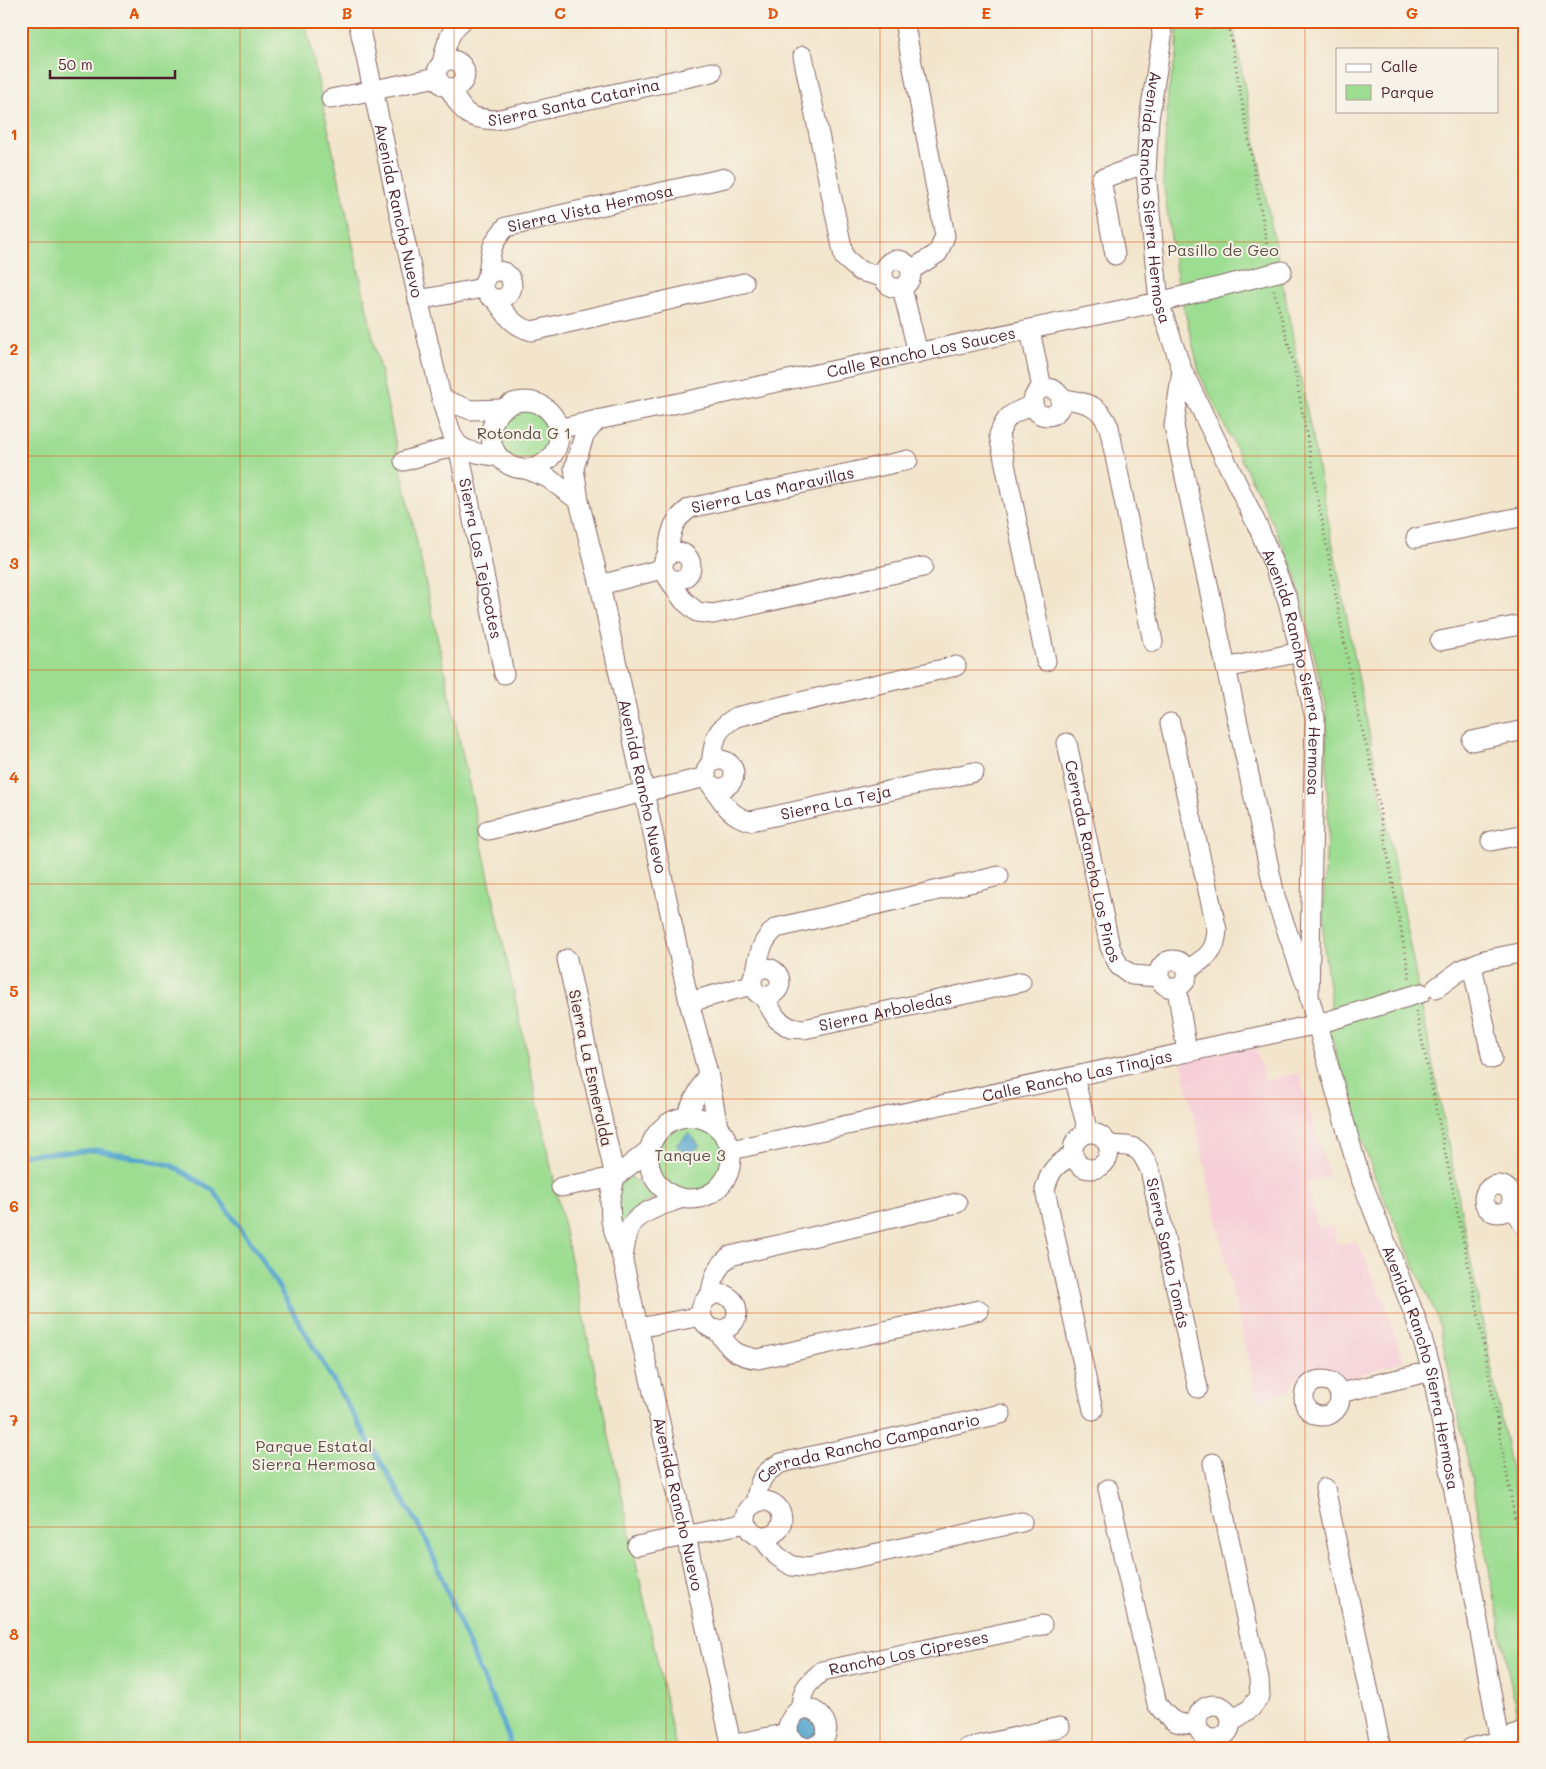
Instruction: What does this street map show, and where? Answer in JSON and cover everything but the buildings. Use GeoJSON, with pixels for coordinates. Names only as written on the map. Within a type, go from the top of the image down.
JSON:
{"type":"FeatureCollection","features":[{"type":"Feature","properties":{"kind":"street","name":"Avenida Rancho Nuevo"},"geometry":{"type":"LineString","coordinates":[[358,21],[418,300],[442,399],[458,445]]}},
{"type":"Feature","properties":{"kind":"street"},"geometry":{"type":"LineString","coordinates":[[331,99],[374,92],[442,76],[448,40],[454,28],[462,21]]}},
{"type":"Feature","properties":{"kind":"street"},"geometry":{"type":"LineString","coordinates":[[904,21],[945,236],[938,253],[911,270]]}},
{"type":"Feature","properties":{"kind":"street","name":"Avenida Rancho Sierra Hermosa"},"geometry":{"type":"LineString","coordinates":[[1161,21],[1162,37],[1149,118],[1146,163],[1159,302],[1182,370],[1260,531],[1288,601],[1314,718],[1309,996]]}},
{"type":"Feature","properties":{"kind":"street"},"geometry":{"type":"LineString","coordinates":[[803,56],[844,257],[860,271],[883,277]]}},
{"type":"Feature","properties":{"kind":"street","name":"Sierra Santa Catarina"},"geometry":{"type":"LineString","coordinates":[[442,76],[463,111],[476,119],[495,120],[712,72]]}},
{"type":"Feature","properties":{"kind":"street"},"geometry":{"type":"LineString","coordinates":[[1115,255],[1101,179],[1146,163]]}},
{"type":"Feature","properties":{"kind":"street","name":"Sierra Vista Hermosa"},"geometry":{"type":"LineString","coordinates":[[489,287],[491,248],[496,238],[506,227],[725,178]]}},
{"type":"Feature","properties":{"kind":"street"},"geometry":{"type":"LineString","coordinates":[[898,259],[907,263],[911,270],[912,278],[902,288],[894,288],[887,284],[883,277],[884,268],[890,261],[898,259]]}},
{"type":"Feature","properties":{"kind":"street","name":"Calle Rancho Los Sauces"},"geometry":{"type":"LineString","coordinates":[[558,437],[597,420],[1159,302],[1277,272]]}},
{"type":"Feature","properties":{"kind":"street"},"geometry":{"type":"LineString","coordinates":[[418,300],[489,287],[509,319],[520,328],[532,331],[744,283]]}},
{"type":"Feature","properties":{"kind":"street"},"geometry":{"type":"LineString","coordinates":[[902,288],[918,353]]}},
{"type":"Feature","properties":{"kind":"street"},"geometry":{"type":"LineString","coordinates":[[1030,330],[1042,388]]}},
{"type":"Feature","properties":{"kind":"street","name":"Avenida Rancho Sierra Hermosa"},"geometry":{"type":"LineString","coordinates":[[1182,370],[1174,426],[1276,900],[1318,1024],[1359,1174],[1416,1319],[1432,1371],[1500,1744]]}},
{"type":"Feature","properties":{"kind":"street"},"geometry":{"type":"LineString","coordinates":[[1042,388],[1050,388],[1057,391],[1061,398],[1059,410],[1051,416],[1038,414],[1032,405],[1033,397],[1042,388]]}},
{"type":"Feature","properties":{"kind":"street"},"geometry":{"type":"LineString","coordinates":[[1061,398],[1090,405],[1103,414],[1109,427],[1153,642]]}},
{"type":"Feature","properties":{"kind":"street"},"geometry":{"type":"LineString","coordinates":[[442,399],[471,410],[502,410]]}},
{"type":"Feature","properties":{"kind":"street"},"geometry":{"type":"LineString","coordinates":[[498,457],[492,445],[491,432],[494,420],[502,410],[512,403],[524,400],[536,402],[547,408],[551,413],[558,437],[574,468]]}},
{"type":"Feature","properties":{"kind":"street"},"geometry":{"type":"LineString","coordinates":[[1032,405],[1010,414],[1003,424],[999,435],[1046,661]]}},
{"type":"Feature","properties":{"kind":"street"},"geometry":{"type":"LineString","coordinates":[[574,468],[584,436],[597,420]]}},
{"type":"Feature","properties":{"kind":"street"},"geometry":{"type":"LineString","coordinates":[[526,469],[540,466],[551,457],[558,437]]}},
{"type":"Feature","properties":{"kind":"street"},"geometry":{"type":"LineString","coordinates":[[404,461],[458,445],[474,452],[498,457],[511,466],[526,469],[548,478],[579,501]]}},
{"type":"Feature","properties":{"kind":"street","name":"Sierra Los Tejocotes"},"geometry":{"type":"LineString","coordinates":[[458,445],[504,674]]}},
{"type":"Feature","properties":{"kind":"street","name":"Sierra Las Maravillas"},"geometry":{"type":"LineString","coordinates":[[666,567],[673,526],[679,516],[690,508],[908,460]]}},
{"type":"Feature","properties":{"kind":"street","name":"Avenida Rancho Nuevo"},"geometry":{"type":"LineString","coordinates":[[574,468],[579,501],[600,585],[689,1002],[708,1073],[718,1127]]}},
{"type":"Feature","properties":{"kind":"street"},"geometry":{"type":"LineString","coordinates":[[1416,538],[1525,516]]}},
{"type":"Feature","properties":{"kind":"street"},"geometry":{"type":"LineString","coordinates":[[600,585],[666,567],[683,600],[697,612],[712,614],[923,567]]}},
{"type":"Feature","properties":{"kind":"street"},"geometry":{"type":"LineString","coordinates":[[1440,641],[1525,624]]}},
{"type":"Feature","properties":{"kind":"street"},"geometry":{"type":"LineString","coordinates":[[1226,668],[1300,652]]}},
{"type":"Feature","properties":{"kind":"street"},"geometry":{"type":"LineString","coordinates":[[488,830],[644,793],[710,775],[715,736],[724,725],[736,717],[956,666]]}},
{"type":"Feature","properties":{"kind":"street"},"geometry":{"type":"LineString","coordinates":[[1170,723],[1218,930],[1216,945],[1209,955],[1187,970]]}},
{"type":"Feature","properties":{"kind":"street"},"geometry":{"type":"LineString","coordinates":[[1472,741],[1525,730]]}},
{"type":"Feature","properties":{"kind":"street","name":"Cerrada Rancho Los Pinos"},"geometry":{"type":"LineString","coordinates":[[1067,743],[1110,947],[1119,966],[1132,975],[1158,977]]}},
{"type":"Feature","properties":{"kind":"street","name":"Sierra La Teja"},"geometry":{"type":"LineString","coordinates":[[710,775],[727,808],[740,819],[751,821],[974,772]]}},
{"type":"Feature","properties":{"kind":"street"},"geometry":{"type":"LineString","coordinates":[[1491,841],[1525,834]]}},
{"type":"Feature","properties":{"kind":"street"},"geometry":{"type":"LineString","coordinates":[[689,1002],[757,984],[760,949],[765,938],[776,928],[999,876]]}},
{"type":"Feature","properties":{"kind":"street","name":"Calle Rancho Las Tinajas"},"geometry":{"type":"LineString","coordinates":[[731,1150],[1318,1024],[1423,992],[1461,970],[1484,960],[1525,952]]}},
{"type":"Feature","properties":{"kind":"street","name":"Sierra La Esmeralda"},"geometry":{"type":"LineString","coordinates":[[568,959],[615,1177]]}},
{"type":"Feature","properties":{"kind":"street"},"geometry":{"type":"LineString","coordinates":[[1174,959],[1182,962],[1187,970],[1187,978],[1177,988],[1169,988],[1162,984],[1158,977],[1159,968],[1165,961],[1174,959]]}},
{"type":"Feature","properties":{"kind":"street"},"geometry":{"type":"LineString","coordinates":[[1472,965],[1492,1059]]}},
{"type":"Feature","properties":{"kind":"street","name":"Sierra Arboledas"},"geometry":{"type":"LineString","coordinates":[[757,984],[778,1019],[790,1028],[804,1029],[1021,982]]}},
{"type":"Feature","properties":{"kind":"street"},"geometry":{"type":"LineString","coordinates":[[1177,988],[1187,1052]]}},
{"type":"Feature","properties":{"kind":"street"},"geometry":{"type":"LineString","coordinates":[[686,1116],[708,1073]]}},
{"type":"Feature","properties":{"kind":"street"},"geometry":{"type":"LineString","coordinates":[[1074,1077],[1088,1132],[1079,1137],[1073,1145],[1073,1155],[1078,1164],[1086,1168],[1096,1168],[1104,1163],[1109,1155],[1108,1145]]}},
{"type":"Feature","properties":{"kind":"street"},"geometry":{"type":"LineString","coordinates":[[622,1260],[630,1227],[641,1216],[653,1209],[682,1198],[698,1198],[713,1192],[724,1181],[730,1166],[731,1150],[726,1138],[718,1127],[703,1118],[686,1116],[669,1122],[656,1134],[650,1150],[650,1166],[656,1181],[667,1192],[682,1198]]}},
{"type":"Feature","properties":{"kind":"street","name":"Sierra Santo Tomás"},"geometry":{"type":"LineString","coordinates":[[1088,1132],[1100,1135],[1108,1145],[1130,1146],[1142,1153],[1150,1170],[1198,1388]]}},
{"type":"Feature","properties":{"kind":"street"},"geometry":{"type":"LineString","coordinates":[[561,1187],[615,1177],[650,1150]]}},
{"type":"Feature","properties":{"kind":"street"},"geometry":{"type":"LineString","coordinates":[[1073,1155],[1059,1163],[1048,1174],[1045,1190],[1093,1410]]}},
{"type":"Feature","properties":{"kind":"street","name":"Avenida Rancho Nuevo"},"geometry":{"type":"LineString","coordinates":[[615,1177],[610,1200],[611,1221],[622,1260],[686,1536],[732,1746]]}},
{"type":"Feature","properties":{"kind":"street"},"geometry":{"type":"LineString","coordinates":[[1515,1194],[1525,1227]]}},
{"type":"Feature","properties":{"kind":"street"},"geometry":{"type":"LineString","coordinates":[[957,1203],[730,1256],[718,1265],[710,1296],[703,1304],[702,1316],[707,1325],[717,1330],[726,1345],[741,1356],[758,1359],[979,1310]]}},
{"type":"Feature","properties":{"kind":"street"},"geometry":{"type":"LineString","coordinates":[[710,1296],[720,1294],[729,1296],[736,1304],[738,1313],[734,1322],[727,1328],[717,1330]]}},
{"type":"Feature","properties":{"kind":"street"},"geometry":{"type":"LineString","coordinates":[[638,1328],[702,1316]]}},
{"type":"Feature","properties":{"kind":"street"},"geometry":{"type":"LineString","coordinates":[[1340,1393],[1432,1371]]}},
{"type":"Feature","properties":{"kind":"street","name":"Cerrada Rancho Campanario"},"geometry":{"type":"LineString","coordinates":[[755,1503],[759,1483],[767,1470],[781,1463],[1001,1414]]}},
{"type":"Feature","properties":{"kind":"street"},"geometry":{"type":"LineString","coordinates":[[1213,1463],[1259,1679],[1260,1696],[1251,1708],[1231,1722]]}},
{"type":"Feature","properties":{"kind":"street"},"geometry":{"type":"LineString","coordinates":[[1325,1488],[1381,1748]]}},
{"type":"Feature","properties":{"kind":"street"},"geometry":{"type":"LineString","coordinates":[[1108,1489],[1157,1704],[1167,1717],[1178,1724],[1197,1725]]}},
{"type":"Feature","properties":{"kind":"street"},"geometry":{"type":"LineString","coordinates":[[762,1538],[770,1537],[778,1532],[782,1524],[779,1508],[772,1502],[764,1500],[755,1503],[749,1508],[746,1515],[746,1523],[749,1530],[762,1538],[777,1556],[792,1566],[808,1568],[1022,1522]]}},
{"type":"Feature","properties":{"kind":"street"},"geometry":{"type":"LineString","coordinates":[[637,1546],[746,1523]]}},
{"type":"Feature","properties":{"kind":"street","name":"Rancho Los Cipreses"},"geometry":{"type":"LineString","coordinates":[[788,1733],[788,1724],[792,1715],[800,1710],[803,1691],[822,1672],[1042,1625]]}},
{"type":"Feature","properties":{"kind":"street"},"geometry":{"type":"LineString","coordinates":[[1212,1705],[1221,1707],[1228,1713],[1231,1722],[1229,1729],[1219,1743],[1201,1734],[1197,1725],[1198,1716],[1203,1709],[1212,1705]]}},
{"type":"Feature","properties":{"kind":"street"},"geometry":{"type":"LineString","coordinates":[[732,1746],[788,1733],[792,1741],[800,1746],[808,1748],[816,1746],[826,1733],[826,1724],[823,1717],[816,1711],[800,1710]]}},
{"type":"Feature","properties":{"kind":"street"},"geometry":{"type":"LineString","coordinates":[[967,1748],[1060,1727]]}},
{"type":"Feature","properties":{"kind":"street"},"geometry":{"type":"LineString","coordinates":[[1471,1748],[1500,1744],[1525,1731]]}},
{"type":"Feature","properties":{"kind":"path"},"geometry":{"type":"LineString","coordinates":[[1228,21],[1277,272],[1274,296],[1293,360],[1356,704],[1423,992],[1525,1575]]}},
{"type":"Feature","properties":{"kind":"shaded area"},"geometry":{"type":"Polygon","coordinates":[[[1254,1044],[1265,1081],[1299,1073],[1329,1177],[1307,1182],[1318,1228],[1333,1226],[1337,1244],[1357,1241],[1385,1304],[1403,1361],[1342,1380],[1327,1375],[1315,1366],[1296,1380],[1289,1391],[1259,1402],[1182,1063],[1254,1044]]]}},
{"type":"Feature","properties":{"kind":"green space","name":"Parque Estatal Sierra Hermosa"},"geometry":{"type":"Polygon","coordinates":[[[21,21],[305,21],[676,1748],[21,1748],[21,21]]]}},
{"type":"Feature","properties":{"kind":"green space","name":"Pasillo de Geo"},"geometry":{"type":"Polygon","coordinates":[[[1177,21],[1232,21],[1525,1543],[1525,1748],[1515,1748],[1518,1722],[1476,1500],[1438,1319],[1376,1180],[1354,1118],[1330,1032],[1331,1002],[1324,948],[1324,887],[1328,830],[1326,705],[1295,573],[1200,375],[1177,279],[1163,182],[1168,93],[1177,50],[1177,21]]]}},
{"type":"Feature","properties":{"kind":"green space","name":"Rotonda G 1"},"geometry":{"type":"Polygon","coordinates":[[[524,406],[534,408],[543,414],[549,423],[551,433],[549,443],[543,452],[534,458],[524,460],[514,458],[505,452],[499,443],[497,433],[499,423],[505,414],[514,408],[524,406]]]}},
{"type":"Feature","properties":{"kind":"green space","name":"Tanque 3"},"geometry":{"type":"Polygon","coordinates":[[[690,1119],[710,1125],[720,1135],[726,1155],[720,1175],[710,1185],[690,1191],[670,1185],[660,1175],[654,1155],[660,1135],[670,1125],[690,1119]]]}},
{"type":"Feature","properties":{"kind":"green space"},"geometry":{"type":"Polygon","coordinates":[[[631,1176],[654,1198],[640,1206],[631,1215],[621,1242],[615,1200],[623,1178],[631,1176]]]}},
{"type":"Feature","properties":{"kind":"water"},"geometry":{"type":"Polygon","coordinates":[[[689,1133],[700,1146],[686,1156],[676,1145],[689,1133]]]}},
{"type":"Feature","properties":{"kind":"water"},"geometry":{"type":"Polygon","coordinates":[[[805,1719],[811,1720],[817,1725],[817,1732],[810,1740],[797,1735],[797,1725],[805,1719]]]}},
{"type":"Feature","properties":{"kind":"waterway"},"geometry":{"type":"LineString","coordinates":[[21,1155],[98,1150],[171,1165],[213,1190],[259,1254],[426,1539],[477,1665],[503,1722],[512,1748]]}}]}
